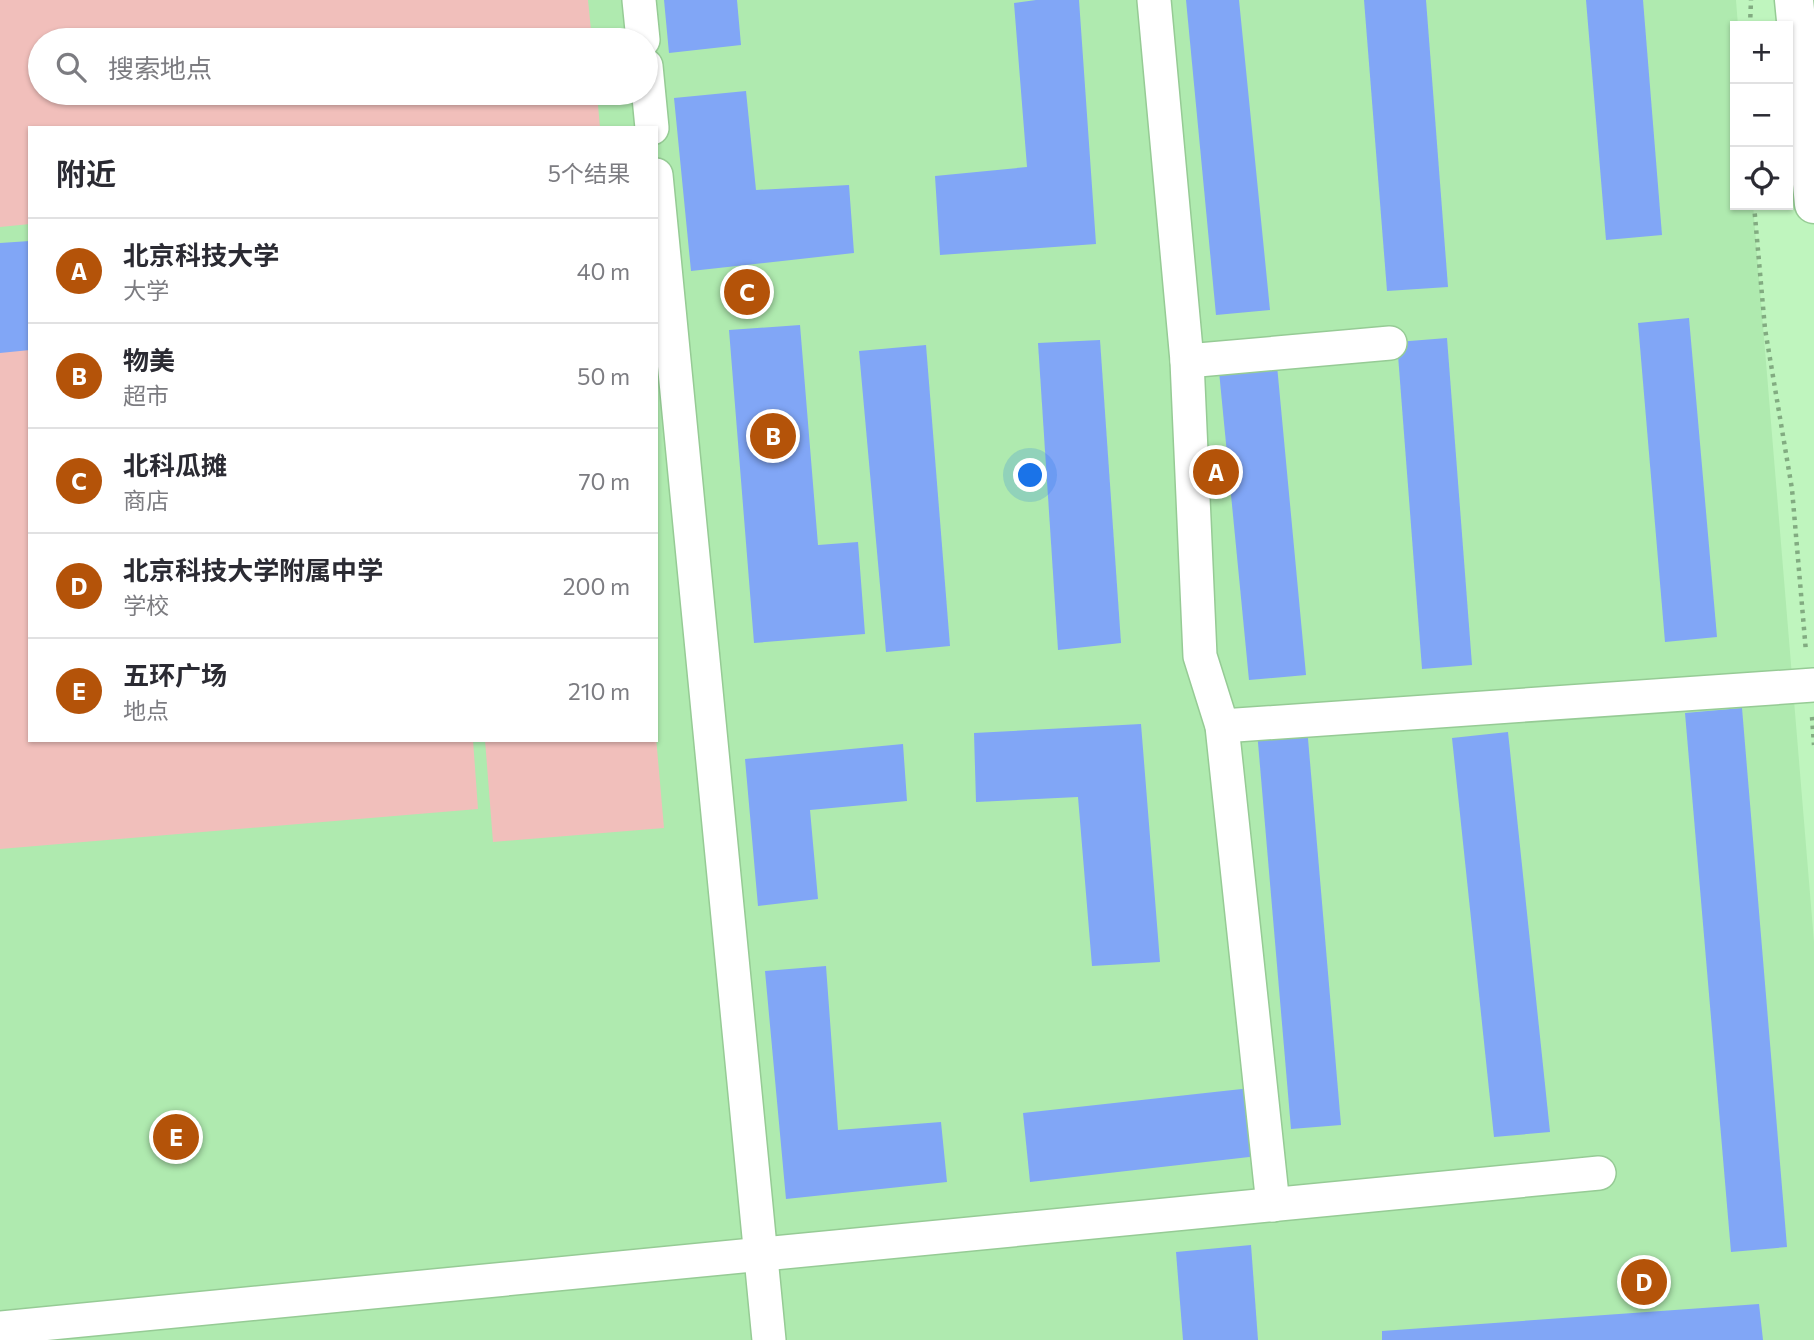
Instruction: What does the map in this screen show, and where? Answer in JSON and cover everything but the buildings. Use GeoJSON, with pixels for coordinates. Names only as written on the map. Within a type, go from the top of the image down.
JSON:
{"type":"FeatureCollection","features":[{"type":"Feature","properties":{"kind":"main road"},"geometry":{"type":"LineString","coordinates":[[1794,0],[1814,204]]}},
{"type":"Feature","properties":{"kind":"street"},"geometry":{"type":"LineString","coordinates":[[639,0],[642,28]]}},
{"type":"Feature","properties":{"kind":"street"},"geometry":{"type":"LineString","coordinates":[[1154,0],[1187,361],[1200,656],[1222,726],[1273,1205]]}},
{"type":"Feature","properties":{"kind":"street"},"geometry":{"type":"LineString","coordinates":[[650,105],[652,126]]}},
{"type":"Feature","properties":{"kind":"street"},"geometry":{"type":"LineString","coordinates":[[658,196],[769,1340]]}},
{"type":"Feature","properties":{"kind":"street"},"geometry":{"type":"LineString","coordinates":[[1187,361],[1390,343]]}},
{"type":"Feature","properties":{"kind":"street"},"geometry":{"type":"LineString","coordinates":[[1222,726],[1812,685]]}},
{"type":"Feature","properties":{"kind":"street"},"geometry":{"type":"LineString","coordinates":[[0,1328],[1599,1174]]}},
{"type":"Feature","properties":{"kind":"path"},"geometry":{"type":"LineString","coordinates":[[1750,21],[1751,0]]}},
{"type":"Feature","properties":{"kind":"path"},"geometry":{"type":"LineString","coordinates":[[1754,210],[1765,328],[1792,489],[1812,685],[1814,746]]}},
{"type":"Feature","properties":{"kind":"shaded area"},"geometry":{"type":"Polygon","coordinates":[[[0,0],[1736,0],[1738,21],[1730,21],[1730,210],[1753,210],[1814,942],[1814,1340],[0,1340],[0,0]]]}},
{"type":"Feature","properties":{"kind":"shaded area"},"geometry":{"type":"Polygon","coordinates":[[[0,0],[588,0],[591,28],[28,28],[28,105],[598,105],[600,126],[28,126],[28,224],[0,227],[0,0]]]}},
{"type":"Feature","properties":{"kind":"shaded area"},"geometry":{"type":"Polygon","coordinates":[[[28,293],[28,742],[473,742],[478,809],[0,849],[0,296],[28,293]]]}},
{"type":"Feature","properties":{"kind":"shaded area"},"geometry":{"type":"Polygon","coordinates":[[[485,742],[656,742],[664,828],[493,842],[485,742]]]}},
{"type":"Feature","properties":{"kind":"place","name":"北科瓜摊"},"geometry":{"type":"Point","coordinates":[747,292]}},
{"type":"Feature","properties":{"kind":"place","name":"物美"},"geometry":{"type":"Point","coordinates":[773,436]}},
{"type":"Feature","properties":{"kind":"place","name":"北京科技大学"},"geometry":{"type":"Point","coordinates":[1216,472]}},
{"type":"Feature","properties":{"kind":"place","name":"五环广场"},"geometry":{"type":"Point","coordinates":[176,1137]}},
{"type":"Feature","properties":{"kind":"place","name":"北京科技大学附属中学"},"geometry":{"type":"Point","coordinates":[1644,1282]}}]}
